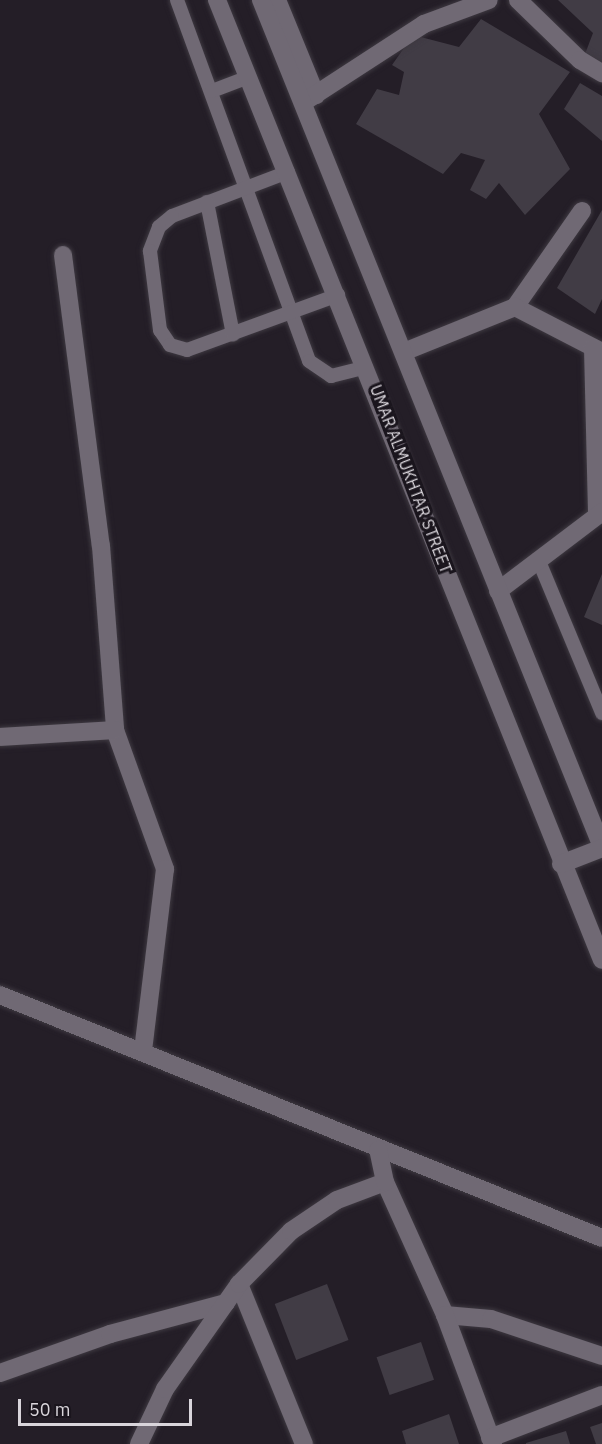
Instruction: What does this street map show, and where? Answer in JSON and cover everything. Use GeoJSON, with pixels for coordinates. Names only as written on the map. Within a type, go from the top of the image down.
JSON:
{"type":"FeatureCollection","features":[{"type":"Feature","properties":{"kind":"street","name":"UMAR ALMUKHTAR STREET"},"geometry":{"type":"LineString","coordinates":[[217,0],[338,295],[561,864],[602,960]]}},
{"type":"Feature","properties":{"kind":"street"},"geometry":{"type":"LineString","coordinates":[[261,0],[310,98]]}},
{"type":"Feature","properties":{"kind":"street"},"geometry":{"type":"LineString","coordinates":[[277,0],[310,98],[406,351],[498,591],[602,848],[561,864]]}},
{"type":"Feature","properties":{"kind":"street"},"geometry":{"type":"LineString","coordinates":[[310,98],[424,24],[489,0]]}},
{"type":"Feature","properties":{"kind":"street"},"geometry":{"type":"LineString","coordinates":[[518,0],[602,74]]}},
{"type":"Feature","properties":{"kind":"street"},"geometry":{"type":"LineString","coordinates":[[406,351],[515,306],[582,211]]}},
{"type":"Feature","properties":{"kind":"street"},"geometry":{"type":"LineString","coordinates":[[63,255],[101,546],[115,730],[165,869],[143,1052]]}},
{"type":"Feature","properties":{"kind":"street"},"geometry":{"type":"LineString","coordinates":[[498,591],[599,513],[598,350],[515,306]]}},
{"type":"Feature","properties":{"kind":"street"},"geometry":{"type":"LineString","coordinates":[[0,737],[115,730]]}},
{"type":"Feature","properties":{"kind":"street"},"geometry":{"type":"LineString","coordinates":[[0,995],[378,1150],[598,1233]]}},
{"type":"Feature","properties":{"kind":"street"},"geometry":{"type":"LineString","coordinates":[[378,1150],[385,1182],[445,1315],[491,1441],[602,1395]]}},
{"type":"Feature","properties":{"kind":"street"},"geometry":{"type":"LineString","coordinates":[[139,1444],[165,1389],[239,1284],[291,1231],[337,1200],[385,1182]]}},
{"type":"Feature","properties":{"kind":"street"},"geometry":{"type":"LineString","coordinates":[[239,1284],[304,1444]]}},
{"type":"Feature","properties":{"kind":"street"},"geometry":{"type":"LineString","coordinates":[[0,1373],[110,1334],[226,1303]]}},
{"type":"Feature","properties":{"kind":"street"},"geometry":{"type":"LineString","coordinates":[[445,1315],[491,1319],[602,1356]]}},
{"type":"Feature","properties":{"kind":"lane"},"geometry":{"type":"LineString","coordinates":[[177,0],[212,91],[290,314],[318,372],[331,376],[366,367]]}},
{"type":"Feature","properties":{"kind":"lane"},"geometry":{"type":"LineString","coordinates":[[212,91],[249,77]]}},
{"type":"Feature","properties":{"kind":"lane"},"geometry":{"type":"LineString","coordinates":[[288,172],[172,216],[154,234],[150,250],[160,330],[170,345],[187,350],[338,295]]}},
{"type":"Feature","properties":{"kind":"lane"},"geometry":{"type":"LineString","coordinates":[[207,202],[233,334]]}},
{"type":"Feature","properties":{"kind":"lane"},"geometry":{"type":"LineString","coordinates":[[538,559],[602,713]]}},
{"type":"Feature","properties":{"kind":"building"},"geometry":{"type":"Polygon","coordinates":[[[558,0],[602,0],[602,65],[585,54],[593,33],[558,0]]]}},
{"type":"Feature","properties":{"kind":"building"},"geometry":{"type":"Polygon","coordinates":[[[481,19],[570,72],[539,114],[570,169],[525,215],[499,183],[486,199],[470,190],[485,160],[461,153],[443,174],[356,124],[377,89],[399,95],[404,72],[392,65],[413,35],[459,47],[481,19]]]}},
{"type":"Feature","properties":{"kind":"building"},"geometry":{"type":"Polygon","coordinates":[[[580,83],[602,96],[602,141],[564,109],[580,83]]]}},
{"type":"Feature","properties":{"kind":"building"},"geometry":{"type":"Polygon","coordinates":[[[602,210],[602,299],[595,314],[557,288],[602,210]]]}},
{"type":"Feature","properties":{"kind":"building"},"geometry":{"type":"Polygon","coordinates":[[[602,574],[602,625],[584,617],[602,574]]]}},
{"type":"Feature","properties":{"kind":"building"},"geometry":{"type":"Polygon","coordinates":[[[327,1284],[349,1340],[296,1360],[275,1304],[327,1284]]]}},
{"type":"Feature","properties":{"kind":"building"},"geometry":{"type":"Polygon","coordinates":[[[421,1342],[434,1380],[390,1395],[377,1357],[421,1342]]]}},
{"type":"Feature","properties":{"kind":"building"},"geometry":{"type":"Polygon","coordinates":[[[449,1414],[459,1444],[406,1444],[402,1431],[449,1414]]]}},
{"type":"Feature","properties":{"kind":"building"},"geometry":{"type":"Polygon","coordinates":[[[602,1423],[602,1444],[596,1444],[590,1427],[602,1423]]]}},
{"type":"Feature","properties":{"kind":"building"},"geometry":{"type":"Polygon","coordinates":[[[566,1431],[570,1444],[526,1444],[526,1443],[566,1431]]]}}]}
